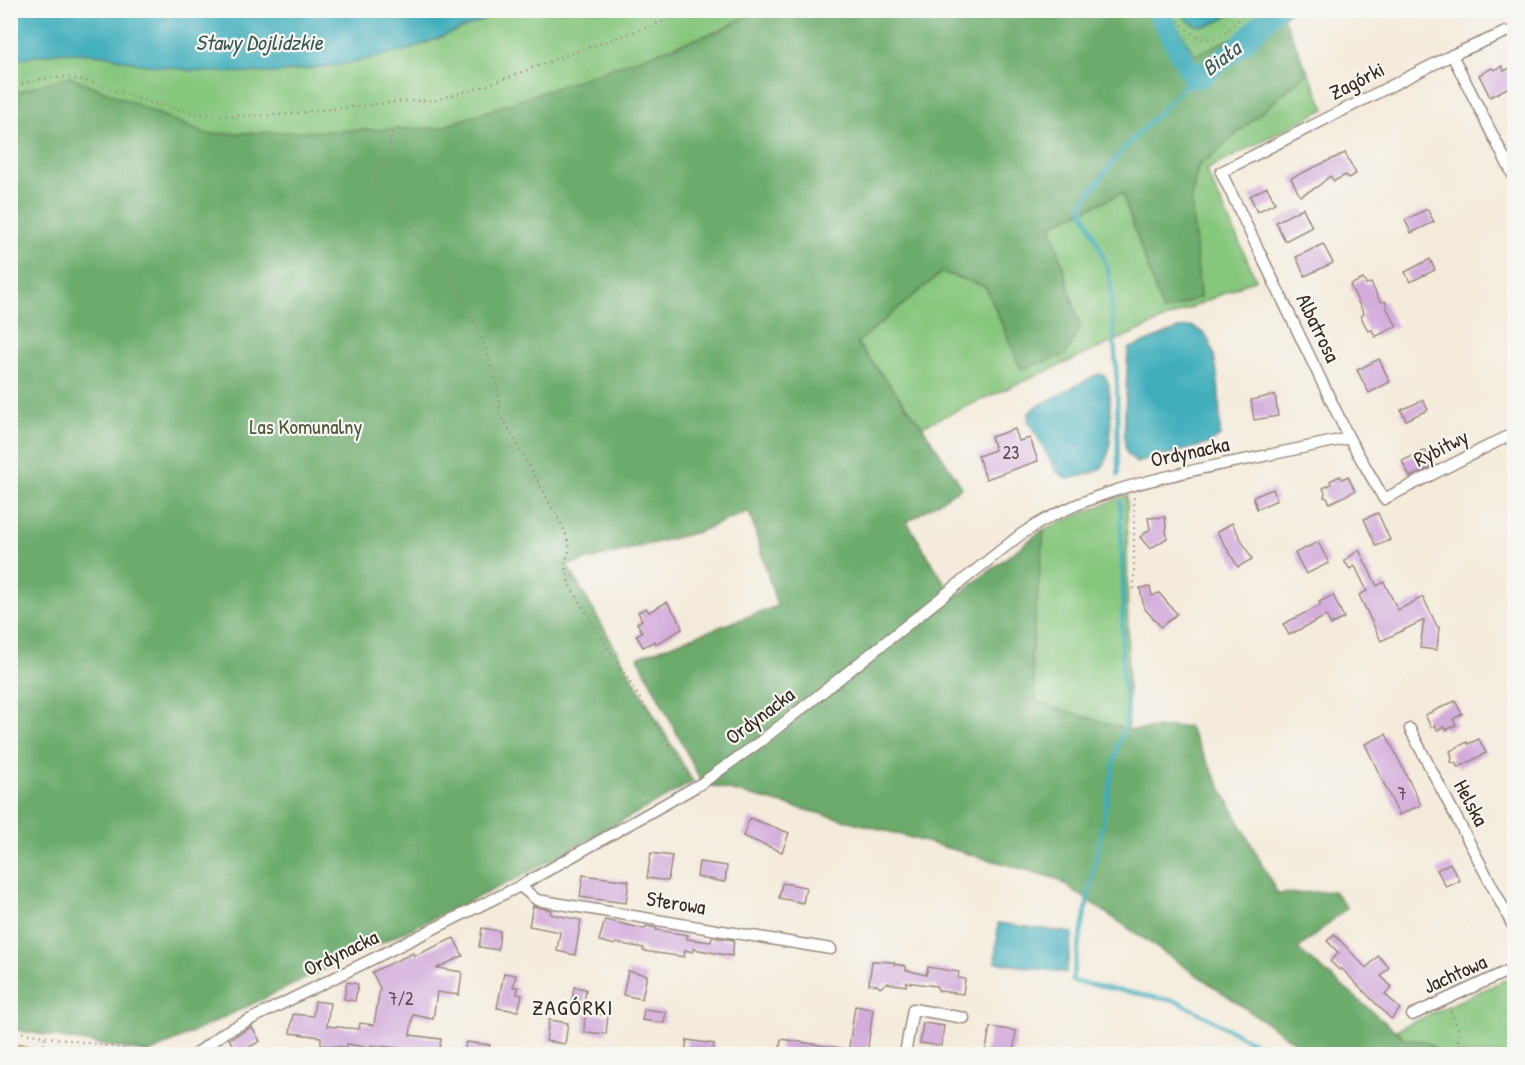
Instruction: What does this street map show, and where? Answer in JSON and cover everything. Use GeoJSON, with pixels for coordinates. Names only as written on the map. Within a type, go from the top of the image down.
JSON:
{"type":"FeatureCollection","features":[{"type":"Feature","properties":{"kind":"highway"},"geometry":{"type":"LineString","coordinates":[[10,1052],[28,1054]]}},
{"type":"Feature","properties":{"kind":"street","name":"Zagórki"},"geometry":{"type":"LineString","coordinates":[[1221,172],[1452,55],[1506,32],[1515,31]]}},
{"type":"Feature","properties":{"kind":"street"},"geometry":{"type":"LineString","coordinates":[[1452,55],[1515,177]]}},
{"type":"Feature","properties":{"kind":"street","name":"Albatrosa"},"geometry":{"type":"LineString","coordinates":[[1221,172],[1349,438],[1384,498]]}},
{"type":"Feature","properties":{"kind":"street","name":"Rybitwy"},"geometry":{"type":"LineString","coordinates":[[1384,498],[1515,433]]}},
{"type":"Feature","properties":{"kind":"street","name":"Ordynacka"},"geometry":{"type":"LineString","coordinates":[[196,1054],[213,1040],[238,1025],[520,886],[694,787],[761,741],[1028,530],[1064,509],[1168,476],[1349,438]]}},
{"type":"Feature","properties":{"kind":"street","name":"Helska"},"geometry":{"type":"LineString","coordinates":[[1410,729],[1515,928]]}},
{"type":"Feature","properties":{"kind":"street","name":"Sterowa"},"geometry":{"type":"LineString","coordinates":[[520,886],[537,900],[831,949]]}},
{"type":"Feature","properties":{"kind":"street","name":"Jachtowa"},"geometry":{"type":"LineString","coordinates":[[1412,1015],[1515,968]]}},
{"type":"Feature","properties":{"kind":"street"},"geometry":{"type":"LineString","coordinates":[[905,1054],[913,1009],[964,1018]]}},
{"type":"Feature","properties":{"kind":"path"},"geometry":{"type":"LineString","coordinates":[[10,87],[42,79],[66,77],[194,113],[230,116],[278,115],[395,102],[435,100],[485,87],[572,53],[697,10]]}},
{"type":"Feature","properties":{"kind":"path"},"geometry":{"type":"LineString","coordinates":[[1172,10],[1180,24],[1194,37],[1209,38],[1223,34],[1250,10]]}},
{"type":"Feature","properties":{"kind":"path"},"geometry":{"type":"LineString","coordinates":[[392,132],[389,155],[376,170],[374,185],[448,271],[464,300],[485,347],[499,393],[500,413],[565,531],[570,548],[565,564],[569,584],[694,787]]}},
{"type":"Feature","properties":{"kind":"path"},"geometry":{"type":"LineString","coordinates":[[1134,485],[1134,589]]}},
{"type":"Feature","properties":{"kind":"path"},"geometry":{"type":"LineString","coordinates":[[1446,999],[1459,1032],[1457,1054]]}},
{"type":"Feature","properties":{"kind":"path"},"geometry":{"type":"LineString","coordinates":[[10,1031],[161,1054]]}},
{"type":"Feature","properties":{"kind":"path"},"geometry":{"type":"LineString","coordinates":[[45,1036],[45,1045]]}},
{"type":"Feature","properties":{"kind":"green space"},"geometry":{"type":"Polygon","coordinates":[[[11,11],[777,11],[439,136],[208,144],[11,117],[11,11]]]}},
{"type":"Feature","properties":{"kind":"green space","name":"Las Komunalny"},"geometry":{"type":"Polygon","coordinates":[[[755,11],[1168,11],[1195,55],[1282,15],[1308,72],[1198,167],[1191,198],[1200,297],[1163,312],[1122,193],[1051,225],[1080,328],[1065,355],[1021,369],[986,287],[942,272],[857,343],[922,426],[962,487],[907,522],[954,598],[1044,529],[1031,657],[1036,702],[1128,730],[1188,726],[1278,894],[1334,891],[1347,908],[1298,949],[1405,1039],[1426,1042],[1441,1054],[1312,1054],[1055,878],[702,783],[638,657],[777,606],[749,511],[698,532],[567,565],[693,782],[520,877],[149,1053],[11,1029],[11,94],[69,76],[206,134],[439,128],[721,30],[755,11]]]}},
{"type":"Feature","properties":{"kind":"green space"},"geometry":{"type":"Polygon","coordinates":[[[1157,11],[1290,11],[1202,84],[1157,11]]]}},
{"type":"Feature","properties":{"kind":"green space"},"geometry":{"type":"Polygon","coordinates":[[[1308,72],[1325,109],[1206,170],[1256,279],[922,426],[857,343],[942,272],[986,287],[1021,369],[1080,327],[1051,225],[1123,193],[1163,312],[1200,297],[1191,198],[1198,167],[1308,72]]]}},
{"type":"Feature","properties":{"kind":"green space"},"geometry":{"type":"Polygon","coordinates":[[[1127,495],[1128,730],[1036,702],[1031,657],[1044,529],[1127,495]]]}},
{"type":"Feature","properties":{"kind":"green space"},"geometry":{"type":"Polygon","coordinates":[[[1514,976],[1514,1054],[1441,1054],[1426,1042],[1405,1039],[1396,1030],[1514,976]]]}},
{"type":"Feature","properties":{"kind":"water","name":"Stawy Dojlidzkie"},"geometry":{"type":"Polygon","coordinates":[[[11,10],[507,11],[410,49],[345,64],[276,73],[205,72],[140,64],[104,55],[63,52],[11,60],[11,10]]]}},
{"type":"Feature","properties":{"kind":"water"},"geometry":{"type":"Polygon","coordinates":[[[1180,11],[1236,11],[1213,24],[1199,26],[1186,19],[1180,11]]]}},
{"type":"Feature","properties":{"kind":"water"},"geometry":{"type":"Polygon","coordinates":[[[1191,326],[1204,333],[1213,353],[1218,382],[1220,436],[1208,444],[1136,463],[1126,452],[1124,437],[1128,349],[1191,326]]]}},
{"type":"Feature","properties":{"kind":"water"},"geometry":{"type":"Polygon","coordinates":[[[1098,374],[1105,376],[1109,384],[1111,430],[1108,455],[1099,470],[1088,475],[1067,479],[1056,471],[1028,420],[1029,413],[1034,408],[1098,374]]]}},
{"type":"Feature","properties":{"kind":"water"},"geometry":{"type":"Polygon","coordinates":[[[998,923],[1073,933],[1066,973],[995,962],[998,923]]]}},
{"type":"Feature","properties":{"kind":"building"},"geometry":{"type":"Polygon","coordinates":[[[1502,66],[1504,71],[1512,67],[1515,73],[1515,84],[1490,97],[1479,75],[1502,66]]]}},
{"type":"Feature","properties":{"kind":"building"},"geometry":{"type":"Polygon","coordinates":[[[1345,153],[1356,174],[1348,178],[1346,175],[1334,181],[1330,176],[1317,187],[1300,196],[1291,178],[1345,153]]]}},
{"type":"Feature","properties":{"kind":"building"},"geometry":{"type":"Polygon","coordinates":[[[1267,187],[1275,203],[1257,212],[1250,196],[1267,187]]]}},
{"type":"Feature","properties":{"kind":"building"},"geometry":{"type":"Polygon","coordinates":[[[1303,208],[1312,227],[1285,241],[1276,222],[1303,208]]]}},
{"type":"Feature","properties":{"kind":"building"},"geometry":{"type":"Polygon","coordinates":[[[1427,209],[1434,222],[1411,233],[1405,220],[1427,209]]]}},
{"type":"Feature","properties":{"kind":"building"},"geometry":{"type":"Polygon","coordinates":[[[1323,244],[1333,263],[1305,276],[1296,257],[1323,244]]]}},
{"type":"Feature","properties":{"kind":"building"},"geometry":{"type":"Polygon","coordinates":[[[1430,259],[1435,270],[1410,282],[1405,272],[1430,259]]]}},
{"type":"Feature","properties":{"kind":"building"},"geometry":{"type":"Polygon","coordinates":[[[1363,279],[1366,284],[1371,283],[1380,301],[1386,302],[1387,309],[1397,326],[1375,337],[1372,330],[1368,331],[1364,323],[1361,316],[1364,314],[1350,285],[1363,279]]]}},
{"type":"Feature","properties":{"kind":"building"},"geometry":{"type":"Polygon","coordinates":[[[1379,359],[1390,382],[1369,393],[1357,370],[1379,359]]]}},
{"type":"Feature","properties":{"kind":"building"},"geometry":{"type":"Polygon","coordinates":[[[1275,395],[1278,416],[1254,420],[1251,400],[1275,395]]]}},
{"type":"Feature","properties":{"kind":"building"},"geometry":{"type":"Polygon","coordinates":[[[1423,400],[1428,410],[1406,420],[1401,410],[1423,400]]]}},
{"type":"Feature","properties":{"kind":"building"},"geometry":{"type":"Polygon","coordinates":[[[1015,429],[1019,441],[1030,438],[1038,461],[986,479],[978,456],[995,450],[991,437],[1015,429]]]}},
{"type":"Feature","properties":{"kind":"building"},"geometry":{"type":"Polygon","coordinates":[[[1425,450],[1433,466],[1410,477],[1402,461],[1425,450]]]}},
{"type":"Feature","properties":{"kind":"building"},"geometry":{"type":"Polygon","coordinates":[[[1340,476],[1342,479],[1348,476],[1355,491],[1330,503],[1324,497],[1323,488],[1340,476]]]}},
{"type":"Feature","properties":{"kind":"building"},"geometry":{"type":"Polygon","coordinates":[[[1273,489],[1277,500],[1257,509],[1253,497],[1273,489]]]}},
{"type":"Feature","properties":{"kind":"building"},"geometry":{"type":"Polygon","coordinates":[[[1378,513],[1390,540],[1376,546],[1364,519],[1378,513]]]}},
{"type":"Feature","properties":{"kind":"building"},"geometry":{"type":"Polygon","coordinates":[[[1165,517],[1167,538],[1150,549],[1140,537],[1150,529],[1148,518],[1165,517]]]}},
{"type":"Feature","properties":{"kind":"building"},"geometry":{"type":"Polygon","coordinates":[[[1232,523],[1252,559],[1238,567],[1217,532],[1232,523]]]}},
{"type":"Feature","properties":{"kind":"building"},"geometry":{"type":"Polygon","coordinates":[[[1318,542],[1329,563],[1306,574],[1295,553],[1318,542]]]}},
{"type":"Feature","properties":{"kind":"building"},"geometry":{"type":"Polygon","coordinates":[[[1359,550],[1377,586],[1384,582],[1398,610],[1423,597],[1439,627],[1437,650],[1420,648],[1424,620],[1381,641],[1359,595],[1367,591],[1355,566],[1350,569],[1344,561],[1359,550]]]}},
{"type":"Feature","properties":{"kind":"building"},"geometry":{"type":"Polygon","coordinates":[[[1150,587],[1152,596],[1159,593],[1177,614],[1161,627],[1144,608],[1140,588],[1150,587]]]}},
{"type":"Feature","properties":{"kind":"building"},"geometry":{"type":"Polygon","coordinates":[[[1333,595],[1344,618],[1331,625],[1326,616],[1289,635],[1283,624],[1321,605],[1319,602],[1333,595]]]}},
{"type":"Feature","properties":{"kind":"building"},"geometry":{"type":"Polygon","coordinates":[[[667,602],[682,629],[656,644],[655,641],[643,647],[636,635],[642,632],[637,623],[642,620],[638,612],[646,608],[649,612],[667,602]]]}},
{"type":"Feature","properties":{"kind":"building"},"geometry":{"type":"Polygon","coordinates":[[[1455,701],[1462,714],[1453,719],[1456,725],[1446,730],[1444,727],[1437,730],[1435,725],[1431,727],[1425,715],[1455,701]]]}},
{"type":"Feature","properties":{"kind":"building"},"geometry":{"type":"Polygon","coordinates":[[[1386,734],[1421,805],[1399,815],[1365,744],[1386,734]]]}},
{"type":"Feature","properties":{"kind":"building"},"geometry":{"type":"Polygon","coordinates":[[[1479,739],[1486,753],[1458,768],[1451,762],[1450,751],[1467,742],[1468,744],[1479,739]]]}},
{"type":"Feature","properties":{"kind":"building"},"geometry":{"type":"Polygon","coordinates":[[[750,818],[789,833],[782,852],[743,836],[750,818]]]}},
{"type":"Feature","properties":{"kind":"building"},"geometry":{"type":"Polygon","coordinates":[[[651,853],[672,856],[668,881],[647,878],[651,853]]]}},
{"type":"Feature","properties":{"kind":"building"},"geometry":{"type":"Polygon","coordinates":[[[699,862],[727,866],[725,882],[697,877],[699,862]]]}},
{"type":"Feature","properties":{"kind":"building"},"geometry":{"type":"Polygon","coordinates":[[[1450,863],[1460,881],[1446,887],[1437,870],[1450,863]]]}},
{"type":"Feature","properties":{"kind":"building"},"geometry":{"type":"Polygon","coordinates":[[[583,875],[629,881],[626,903],[580,897],[583,875]]]}},
{"type":"Feature","properties":{"kind":"building"},"geometry":{"type":"Polygon","coordinates":[[[782,883],[806,887],[803,903],[779,898],[782,883]]]}},
{"type":"Feature","properties":{"kind":"building"},"geometry":{"type":"Polygon","coordinates":[[[533,906],[551,910],[550,914],[581,920],[575,955],[557,951],[560,932],[529,926],[533,906]]]}},
{"type":"Feature","properties":{"kind":"building"},"geometry":{"type":"Polygon","coordinates":[[[605,920],[688,935],[687,939],[711,942],[712,937],[734,940],[732,956],[693,949],[693,952],[685,950],[684,957],[599,941],[605,920]]]}},
{"type":"Feature","properties":{"kind":"building"},"geometry":{"type":"Polygon","coordinates":[[[482,928],[500,931],[498,950],[479,947],[482,928]]]}},
{"type":"Feature","properties":{"kind":"building"},"geometry":{"type":"Polygon","coordinates":[[[1334,934],[1366,968],[1378,956],[1389,967],[1381,976],[1392,987],[1385,994],[1400,1009],[1391,1019],[1341,968],[1339,970],[1330,961],[1339,953],[1327,941],[1334,934]]]}},
{"type":"Feature","properties":{"kind":"building"},"geometry":{"type":"Polygon","coordinates":[[[454,938],[463,956],[437,968],[462,972],[459,995],[437,992],[433,1019],[413,1015],[410,1035],[441,1039],[439,1054],[420,1054],[420,1050],[371,1045],[371,1048],[347,1044],[347,1047],[321,1045],[321,1037],[290,1033],[293,1014],[313,1016],[315,1001],[330,1003],[327,1026],[359,1029],[360,1023],[374,1025],[380,988],[372,972],[413,953],[414,956],[454,938]]]}},
{"type":"Feature","properties":{"kind":"building"},"geometry":{"type":"Polygon","coordinates":[[[872,961],[894,962],[894,964],[906,966],[906,970],[926,975],[928,967],[959,972],[958,978],[965,979],[963,994],[939,991],[936,986],[906,982],[906,986],[886,983],[880,988],[869,984],[872,961]]]}},
{"type":"Feature","properties":{"kind":"building"},"geometry":{"type":"Polygon","coordinates":[[[628,971],[647,975],[642,999],[623,995],[628,971]]]}},
{"type":"Feature","properties":{"kind":"building"},"geometry":{"type":"Polygon","coordinates":[[[504,973],[516,975],[513,987],[518,987],[517,994],[522,995],[518,1011],[497,1008],[504,973]]]}},
{"type":"Feature","properties":{"kind":"building"},"geometry":{"type":"Polygon","coordinates":[[[347,982],[358,984],[355,1001],[344,999],[347,982]]]}},
{"type":"Feature","properties":{"kind":"building"},"geometry":{"type":"Polygon","coordinates":[[[574,987],[586,989],[584,1004],[572,1002],[574,987]]]}},
{"type":"Feature","properties":{"kind":"building"},"geometry":{"type":"Polygon","coordinates":[[[855,1006],[873,1009],[867,1054],[848,1054],[855,1006]]]}},
{"type":"Feature","properties":{"kind":"building"},"geometry":{"type":"Polygon","coordinates":[[[644,1009],[666,1012],[664,1023],[642,1020],[644,1009]]]}},
{"type":"Feature","properties":{"kind":"building"},"geometry":{"type":"Polygon","coordinates":[[[585,1013],[608,1015],[606,1034],[584,1032],[585,1013]]]}},
{"type":"Feature","properties":{"kind":"building"},"geometry":{"type":"Polygon","coordinates":[[[549,1020],[568,1023],[565,1044],[546,1041],[549,1020]]]}},
{"type":"Feature","properties":{"kind":"building"},"geometry":{"type":"Polygon","coordinates":[[[923,1023],[944,1026],[941,1046],[920,1043],[923,1023]]]}},
{"type":"Feature","properties":{"kind":"building"},"geometry":{"type":"Polygon","coordinates":[[[252,1027],[260,1041],[238,1054],[229,1039],[252,1027]]]}},
{"type":"Feature","properties":{"kind":"building"},"geometry":{"type":"Polygon","coordinates":[[[990,1027],[1016,1031],[1013,1054],[985,1054],[990,1027]]]}},
{"type":"Feature","properties":{"kind":"building"},"geometry":{"type":"Polygon","coordinates":[[[781,1039],[846,1049],[845,1054],[810,1054],[780,1049],[781,1039]]]}},
{"type":"Feature","properties":{"kind":"building"},"geometry":{"type":"Polygon","coordinates":[[[687,1040],[714,1044],[713,1054],[685,1054],[687,1040]]]}},
{"type":"Feature","properties":{"kind":"building"},"geometry":{"type":"Polygon","coordinates":[[[466,1042],[490,1045],[488,1054],[464,1054],[466,1042]]]}},
{"type":"Feature","properties":{"kind":"waterway","name":"Biała"},"geometry":{"type":"LineString","coordinates":[[1157,10],[1193,77],[1201,76],[1243,43],[1275,10]]}},
{"type":"Feature","properties":{"kind":"waterway"},"geometry":{"type":"LineString","coordinates":[[1118,475],[1117,383],[1110,279],[1105,261],[1081,205],[1121,152],[1193,77]]}},
{"type":"Feature","properties":{"kind":"waterway"},"geometry":{"type":"LineString","coordinates":[[1120,502],[1123,576],[1122,672],[1128,715],[1117,749],[1072,981],[1179,1002],[1274,1054]]}},
{"type":"Feature","properties":{"kind":"district","name":"ZAGÓRKI"},"geometry":{"type":"Point","coordinates":[573,1007]}}]}
